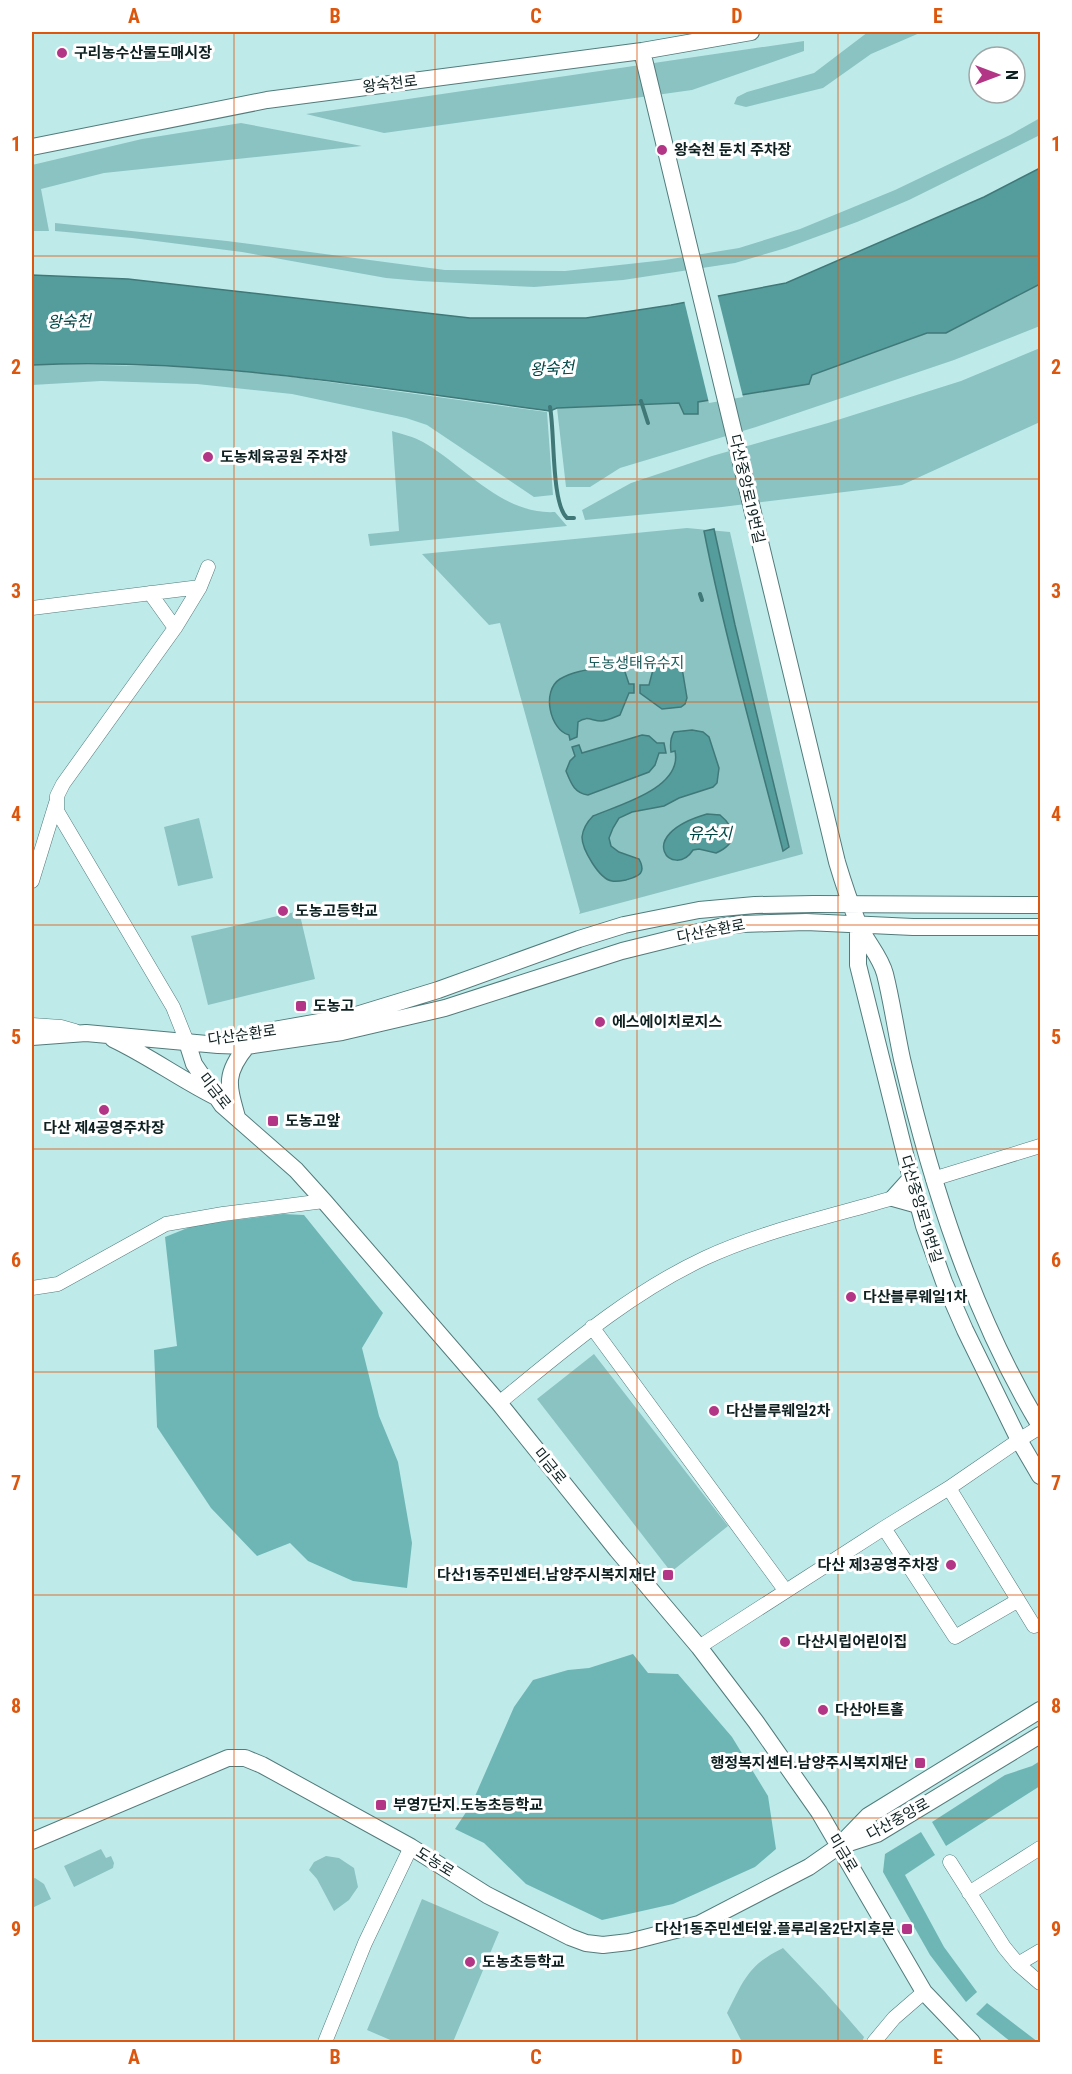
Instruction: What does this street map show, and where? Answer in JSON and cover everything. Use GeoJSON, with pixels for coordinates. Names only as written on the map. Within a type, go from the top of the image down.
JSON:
{"type":"FeatureCollection","features":[{"type":"Feature","properties":{"kind":"street","name":"왕숙천로"},"geometry":{"type":"LineString","coordinates":[[32,147],[267,100],[644,59],[751,32]]}},
{"type":"Feature","properties":{"kind":"street","name":"다산중앙로19번길"},"geometry":{"type":"LineString","coordinates":[[644,59],[837,862],[858,924],[884,968],[902,1058],[933,1179],[951,1234],[990,1332],[1007,1368],[1041,1427]]}},
{"type":"Feature","properties":{"kind":"street"},"geometry":{"type":"LineString","coordinates":[[32,881],[63,784],[175,628],[200,587],[208,567]]}},
{"type":"Feature","properties":{"kind":"street"},"geometry":{"type":"LineString","coordinates":[[32,609],[200,587]]}},
{"type":"Feature","properties":{"kind":"street"},"geometry":{"type":"LineString","coordinates":[[150,593],[175,628]]}},
{"type":"Feature","properties":{"kind":"street"},"geometry":{"type":"LineString","coordinates":[[32,1037],[86,1034],[187,1042],[173,1007],[57,811],[57,801]]}},
{"type":"Feature","properties":{"kind":"street","name":"다산순환로"},"geometry":{"type":"LineString","coordinates":[[187,1042],[311,1025],[353,1016],[438,990],[624,925],[699,910],[755,905],[1041,904]]}},
{"type":"Feature","properties":{"kind":"street","name":"다산순환로"},"geometry":{"type":"LineString","coordinates":[[187,1042],[247,1046],[342,1032],[445,1008],[622,951],[720,927],[769,922],[913,927],[1041,927]]}},
{"type":"Feature","properties":{"kind":"street","name":"다산중앙로19번길"},"geometry":{"type":"LineString","coordinates":[[858,924],[858,965],[918,1205],[952,1301],[1019,1440],[1041,1476]]}},
{"type":"Feature","properties":{"kind":"street"},"geometry":{"type":"LineString","coordinates":[[32,1025],[61,1027],[86,1034]]}},
{"type":"Feature","properties":{"kind":"street"},"geometry":{"type":"LineString","coordinates":[[104,1035],[139,1052],[187,1083],[216,1097]]}},
{"type":"Feature","properties":{"kind":"street","name":"미금로"},"geometry":{"type":"LineString","coordinates":[[187,1042],[194,1064],[216,1097],[296,1170],[324,1201],[499,1402],[617,1550],[699,1647],[756,1722],[819,1812],[924,1992],[972,2043]]}},
{"type":"Feature","properties":{"kind":"street"},"geometry":{"type":"LineString","coordinates":[[237,1117],[229,1087],[231,1072],[237,1058],[247,1046]]}},
{"type":"Feature","properties":{"kind":"street"},"geometry":{"type":"LineString","coordinates":[[933,1179],[1041,1146]]}},
{"type":"Feature","properties":{"kind":"street"},"geometry":{"type":"LineString","coordinates":[[893,1198],[910,1178]]}},
{"type":"Feature","properties":{"kind":"street"},"geometry":{"type":"LineString","coordinates":[[499,1402],[592,1327],[642,1293],[705,1258],[771,1233],[893,1198],[918,1205]]}},
{"type":"Feature","properties":{"kind":"street"},"geometry":{"type":"LineString","coordinates":[[32,1288],[58,1284],[166,1224],[324,1201]]}},
{"type":"Feature","properties":{"kind":"street"},"geometry":{"type":"LineString","coordinates":[[592,1327],[785,1590]]}},
{"type":"Feature","properties":{"kind":"street"},"geometry":{"type":"LineString","coordinates":[[699,1647],[1041,1427]]}},
{"type":"Feature","properties":{"kind":"street"},"geometry":{"type":"LineString","coordinates":[[949,1488],[1034,1626]]}},
{"type":"Feature","properties":{"kind":"street"},"geometry":{"type":"LineString","coordinates":[[884,1528],[955,1637],[1017,1601]]}},
{"type":"Feature","properties":{"kind":"street","name":"다산중앙로"},"geometry":{"type":"LineString","coordinates":[[839,1846],[868,1816],[1041,1710]]}},
{"type":"Feature","properties":{"kind":"street","name":"다산중앙로"},"geometry":{"type":"LineString","coordinates":[[839,1846],[877,1834],[1041,1735]]}},
{"type":"Feature","properties":{"kind":"street","name":"도농로"},"geometry":{"type":"LineString","coordinates":[[32,1841],[228,1758],[245,1758],[262,1765],[411,1847],[487,1895],[570,1937],[586,1943],[603,1945],[629,1942],[699,1924],[809,1866],[839,1846]]}},
{"type":"Feature","properties":{"kind":"street"},"geometry":{"type":"LineString","coordinates":[[324,2043],[365,1943],[411,1847]]}},
{"type":"Feature","properties":{"kind":"street"},"geometry":{"type":"LineString","coordinates":[[969,1893],[1041,1848]]}},
{"type":"Feature","properties":{"kind":"street"},"geometry":{"type":"LineString","coordinates":[[950,1862],[1004,1947],[1018,1964],[1041,1983]]}},
{"type":"Feature","properties":{"kind":"street"},"geometry":{"type":"LineString","coordinates":[[1018,1964],[1041,1951]]}},
{"type":"Feature","properties":{"kind":"street"},"geometry":{"type":"LineString","coordinates":[[874,2043],[894,2018],[924,1992]]}},
{"type":"Feature","properties":{"kind":"green space"},"geometry":{"type":"Polygon","coordinates":[[[868,32],[922,32],[871,54],[823,88],[746,107],[734,104],[737,97],[747,92],[814,73],[868,32]]]}},
{"type":"Feature","properties":{"kind":"green space"},"geometry":{"type":"Polygon","coordinates":[[[804,41],[804,51],[692,90],[384,133],[306,114],[804,41]]]}},
{"type":"Feature","properties":{"kind":"green space"},"geometry":{"type":"Polygon","coordinates":[[[1040,118],[1040,135],[909,200],[857,222],[786,248],[735,263],[623,280],[534,287],[420,281],[386,278],[242,252],[55,231],[55,223],[227,241],[445,270],[565,271],[665,260],[739,248],[800,229],[895,190],[1010,135],[1040,118]]]}},
{"type":"Feature","properties":{"kind":"green space"},"geometry":{"type":"Polygon","coordinates":[[[241,123],[362,146],[104,173],[41,189],[49,231],[32,231],[32,165],[142,139],[241,123]]]}},
{"type":"Feature","properties":{"kind":"green space"},"geometry":{"type":"Polygon","coordinates":[[[1040,284],[1040,326],[954,360],[756,427],[620,468],[590,487],[566,487],[557,408],[679,403],[698,414],[697,402],[808,384],[812,375],[927,333],[946,333],[1040,284]]]}},
{"type":"Feature","properties":{"kind":"green space"},"geometry":{"type":"Polygon","coordinates":[[[1040,348],[1040,422],[902,485],[722,507],[585,520],[582,510],[631,483],[712,456],[828,423],[961,381],[1040,348]]]}},
{"type":"Feature","properties":{"kind":"green space"},"geometry":{"type":"Polygon","coordinates":[[[32,365],[194,367],[293,377],[547,412],[553,495],[534,497],[427,425],[406,418],[292,394],[197,384],[101,381],[32,385],[32,365]]]}},
{"type":"Feature","properties":{"kind":"green space"},"geometry":{"type":"Polygon","coordinates":[[[392,431],[423,442],[485,487],[518,506],[536,511],[555,512],[567,526],[370,546],[368,534],[399,531],[392,431]]]}},
{"type":"Feature","properties":{"kind":"green space","name":"도농생태유수지"},"geometry":{"type":"Polygon","coordinates":[[[687,528],[730,532],[803,854],[579,914],[500,623],[489,625],[422,554],[687,528]]]}},
{"type":"Feature","properties":{"kind":"green space"},"geometry":{"type":"Polygon","coordinates":[[[199,818],[213,878],[178,886],[164,827],[199,818]]]}},
{"type":"Feature","properties":{"kind":"green space"},"geometry":{"type":"Polygon","coordinates":[[[299,911],[315,979],[208,1005],[191,936],[299,911]]]}},
{"type":"Feature","properties":{"kind":"green space"},"geometry":{"type":"Polygon","coordinates":[[[594,1354],[728,1526],[671,1572],[537,1399],[594,1354]]]}},
{"type":"Feature","properties":{"kind":"green space"},"geometry":{"type":"Polygon","coordinates":[[[101,1849],[106,1858],[111,1856],[114,1863],[113,1868],[74,1887],[64,1866],[101,1849]]]}},
{"type":"Feature","properties":{"kind":"green space"},"geometry":{"type":"Polygon","coordinates":[[[326,1856],[339,1858],[354,1868],[358,1887],[349,1900],[334,1911],[317,1879],[309,1870],[314,1862],[326,1856]]]}},
{"type":"Feature","properties":{"kind":"green space"},"geometry":{"type":"Polygon","coordinates":[[[35,1878],[44,1884],[51,1899],[32,1908],[32,1879],[35,1878]]]}},
{"type":"Feature","properties":{"kind":"green space"},"geometry":{"type":"Polygon","coordinates":[[[422,1899],[499,1932],[453,2042],[395,2042],[367,2030],[422,1899]]]}},
{"type":"Feature","properties":{"kind":"green space"},"geometry":{"type":"Polygon","coordinates":[[[783,1948],[864,2037],[862,2042],[742,2042],[727,2013],[743,1982],[754,1967],[783,1948]]]}},
{"type":"Feature","properties":{"kind":"shaded area"},"geometry":{"type":"Polygon","coordinates":[[[283,1214],[304,1215],[383,1313],[362,1348],[379,1416],[398,1462],[412,1543],[407,1588],[353,1581],[308,1561],[290,1543],[257,1556],[211,1508],[157,1427],[154,1350],[177,1346],[165,1237],[195,1225],[283,1214]]]}},
{"type":"Feature","properties":{"kind":"shaded area"},"geometry":{"type":"Polygon","coordinates":[[[633,1654],[648,1673],[678,1674],[732,1737],[768,1796],[776,1849],[755,1867],[673,1904],[602,1920],[526,1884],[484,1843],[455,1829],[472,1803],[514,1707],[533,1680],[568,1670],[589,1668],[633,1654]]]}},
{"type":"Feature","properties":{"kind":"shaded area"},"geometry":{"type":"Polygon","coordinates":[[[1040,1761],[1040,1786],[946,1846],[932,1822],[1005,1775],[1040,1761]]]}},
{"type":"Feature","properties":{"kind":"shaded area"},"geometry":{"type":"Polygon","coordinates":[[[921,1832],[935,1855],[905,1875],[944,1947],[977,1992],[966,2002],[930,1955],[883,1872],[885,1854],[921,1832]]]}},
{"type":"Feature","properties":{"kind":"shaded area"},"geometry":{"type":"Polygon","coordinates":[[[987,2003],[1038,2042],[1011,2042],[976,2014],[987,2003]]]}},
{"type":"Feature","properties":{"kind":"water","name":"왕숙천"},"geometry":{"type":"Polygon","coordinates":[[[1040,168],[1040,284],[946,333],[927,333],[812,375],[809,384],[698,402],[698,414],[684,414],[679,403],[557,408],[550,411],[357,384],[227,370],[97,364],[32,365],[32,275],[128,279],[470,318],[586,318],[671,305],[786,283],[984,197],[1040,168]]]}},
{"type":"Feature","properties":{"kind":"water"},"geometry":{"type":"Polygon","coordinates":[[[714,529],[789,847],[783,851],[712,571],[704,531],[714,529]]]}},
{"type":"Feature","properties":{"kind":"water"},"geometry":{"type":"Polygon","coordinates":[[[674,658],[681,662],[687,698],[681,707],[662,709],[640,693],[640,685],[649,685],[655,662],[674,658]]]}},
{"type":"Feature","properties":{"kind":"water"},"geometry":{"type":"Polygon","coordinates":[[[611,666],[624,669],[629,684],[634,684],[634,693],[629,693],[620,715],[603,721],[587,719],[578,722],[577,737],[570,740],[569,735],[557,726],[550,710],[549,701],[554,685],[560,679],[572,674],[611,666]]]}},
{"type":"Feature","properties":{"kind":"water"},"geometry":{"type":"Polygon","coordinates":[[[692,730],[703,732],[709,737],[719,768],[717,783],[713,787],[679,798],[664,806],[632,812],[619,818],[609,838],[611,846],[619,852],[639,859],[642,871],[637,876],[626,880],[607,879],[592,863],[585,849],[582,837],[586,825],[593,816],[647,793],[659,785],[669,775],[675,764],[675,751],[671,752],[670,746],[674,732],[692,730]]]}},
{"type":"Feature","properties":{"kind":"water"},"geometry":{"type":"Polygon","coordinates":[[[642,735],[649,736],[657,743],[664,743],[666,753],[659,753],[655,765],[649,772],[588,795],[579,792],[574,787],[566,771],[575,756],[572,747],[579,745],[582,753],[642,735]]]}},
{"type":"Feature","properties":{"kind":"water","name":"유수지"},"geometry":{"type":"Polygon","coordinates":[[[707,814],[720,815],[726,820],[732,831],[728,845],[716,853],[699,849],[693,850],[685,858],[676,860],[669,858],[664,852],[664,843],[670,833],[684,823],[707,814]]]}},
{"type":"Feature","properties":{"kind":"pier"},"geometry":{"type":"Polygon","coordinates":[[[717,293],[743,397],[709,403],[684,300],[717,293]]]}},
{"type":"Feature","properties":{"kind":"waterway"},"geometry":{"type":"LineString","coordinates":[[641,401],[648,423]]}},
{"type":"Feature","properties":{"kind":"waterway"},"geometry":{"type":"LineString","coordinates":[[550,407],[558,498],[567,518],[574,518]]}},
{"type":"Feature","properties":{"kind":"waterway"},"geometry":{"type":"LineString","coordinates":[[700,594],[702,600]]}},
{"type":"Feature","properties":{"kind":"place","name":"구리농수산물도매시장"},"geometry":{"type":"Point","coordinates":[62,53]}},
{"type":"Feature","properties":{"kind":"place","name":"왕숙천 둔치 주차장"},"geometry":{"type":"Point","coordinates":[662,150]}},
{"type":"Feature","properties":{"kind":"place","name":"도농체육공원 주차장"},"geometry":{"type":"Point","coordinates":[208,457]}},
{"type":"Feature","properties":{"kind":"place","name":"도농고등학교"},"geometry":{"type":"Point","coordinates":[283,911]}},
{"type":"Feature","properties":{"kind":"place","name":"도농고"},"geometry":{"type":"Point","coordinates":[301,1006]}},
{"type":"Feature","properties":{"kind":"place","name":"에스에이치로지스"},"geometry":{"type":"Point","coordinates":[600,1022]}},
{"type":"Feature","properties":{"kind":"place","name":"다산 제4공영주차장"},"geometry":{"type":"Point","coordinates":[104,1110]}},
{"type":"Feature","properties":{"kind":"place","name":"도농고앞"},"geometry":{"type":"Point","coordinates":[273,1121]}},
{"type":"Feature","properties":{"kind":"place","name":"다산블루웨일1차"},"geometry":{"type":"Point","coordinates":[851,1297]}},
{"type":"Feature","properties":{"kind":"place","name":"다산블루웨일2차"},"geometry":{"type":"Point","coordinates":[714,1411]}},
{"type":"Feature","properties":{"kind":"place","name":"다산 제3공영주차장"},"geometry":{"type":"Point","coordinates":[951,1565]}},
{"type":"Feature","properties":{"kind":"place","name":"다산1동주민센터.남양주시복지재단"},"geometry":{"type":"Point","coordinates":[668,1575]}},
{"type":"Feature","properties":{"kind":"place","name":"다산시립어린이집"},"geometry":{"type":"Point","coordinates":[785,1642]}},
{"type":"Feature","properties":{"kind":"place","name":"다산아트홀"},"geometry":{"type":"Point","coordinates":[823,1710]}},
{"type":"Feature","properties":{"kind":"place","name":"행정복지센터.남양주시복지재단"},"geometry":{"type":"Point","coordinates":[920,1763]}},
{"type":"Feature","properties":{"kind":"place","name":"부영7단지.도농초등학교"},"geometry":{"type":"Point","coordinates":[381,1805]}},
{"type":"Feature","properties":{"kind":"place","name":"다산1동주민센터앞.플루리움2단지후문"},"geometry":{"type":"Point","coordinates":[907,1929]}},
{"type":"Feature","properties":{"kind":"place","name":"도농초등학교"},"geometry":{"type":"Point","coordinates":[470,1962]}}]}
